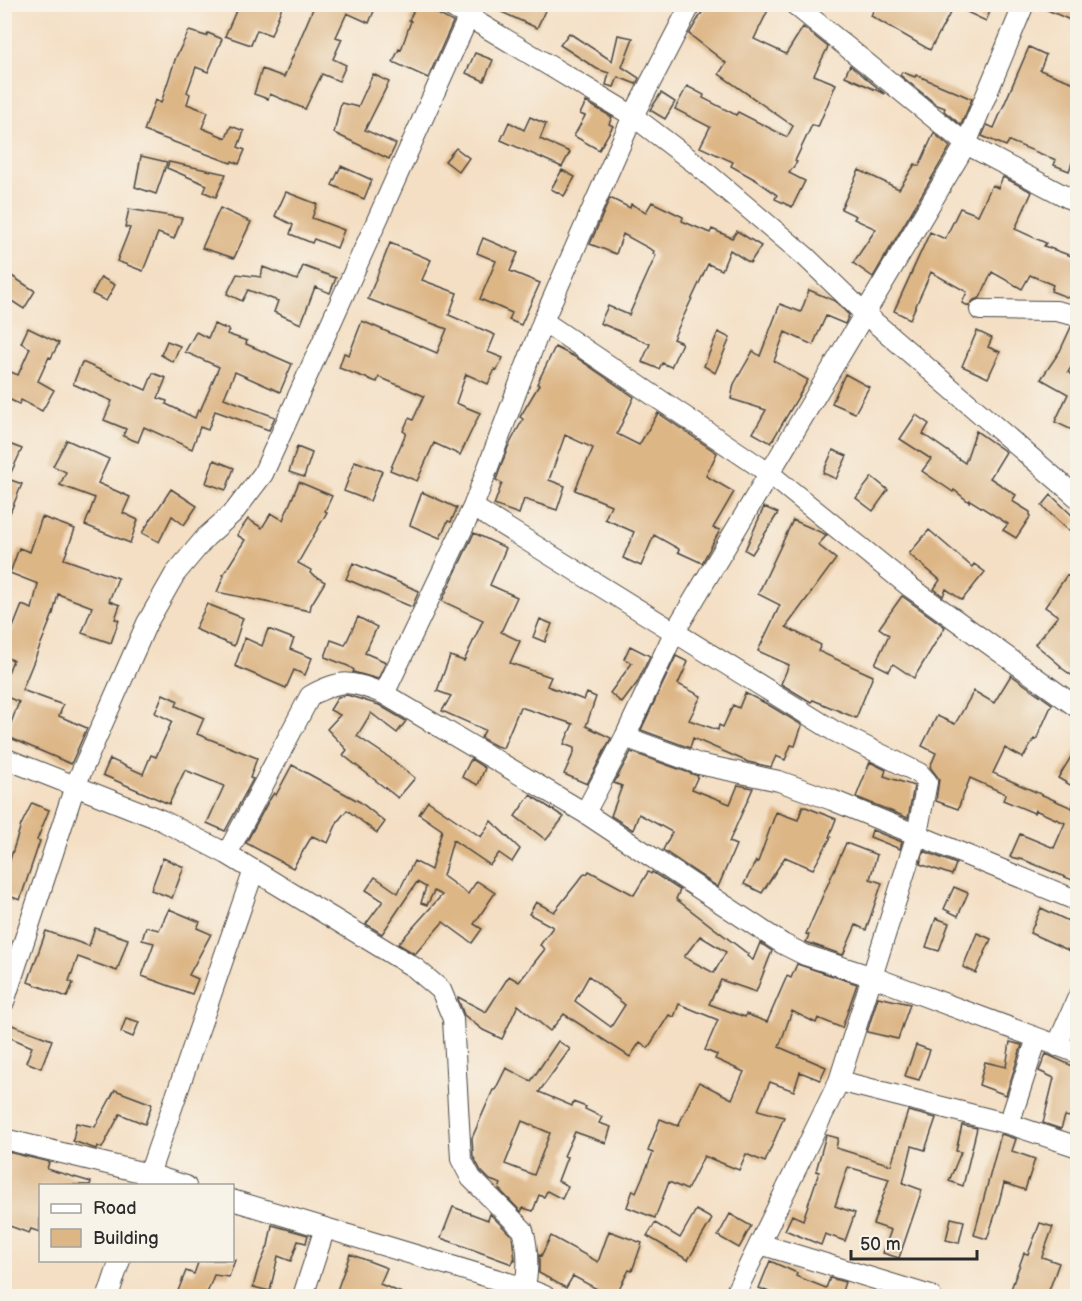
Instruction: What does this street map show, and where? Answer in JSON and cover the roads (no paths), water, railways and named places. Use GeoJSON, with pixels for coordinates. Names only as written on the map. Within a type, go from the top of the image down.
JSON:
{"type":"FeatureCollection","features":[{"type":"Feature","properties":{"kind":"street"},"geometry":{"type":"LineString","coordinates":[[447,4],[472,11],[633,116],[696,164],[789,243],[865,314],[1074,488]]}},
{"type":"Feature","properties":{"kind":"street"},"geometry":{"type":"LineString","coordinates":[[384,694],[473,507],[543,321],[633,116],[691,4]]}},
{"type":"Feature","properties":{"kind":"street"},"geometry":{"type":"LineString","coordinates":[[794,4],[966,144],[1077,203]]}},
{"type":"Feature","properties":{"kind":"street"},"geometry":{"type":"LineString","coordinates":[[585,813],[674,633],[966,144],[1024,4]]}},
{"type":"Feature","properties":{"kind":"street"},"geometry":{"type":"LineString","coordinates":[[4,1002],[75,786],[147,623],[175,574],[206,537],[234,512],[263,474],[472,11]]}},
{"type":"Feature","properties":{"kind":"street"},"geometry":{"type":"LineString","coordinates":[[980,310],[1056,311],[1077,316]]}},
{"type":"Feature","properties":{"kind":"street"},"geometry":{"type":"LineString","coordinates":[[543,321],[770,474],[910,587],[1077,708]]}},
{"type":"Feature","properties":{"kind":"street"},"geometry":{"type":"LineString","coordinates":[[473,507],[834,731],[919,773],[927,782],[917,834],[839,1081],[734,1296]]}},
{"type":"Feature","properties":{"kind":"street"},"geometry":{"type":"LineString","coordinates":[[227,854],[310,696],[330,685],[345,682],[384,694],[585,813],[783,944],[805,955],[873,976],[1077,1053]]}},
{"type":"Feature","properties":{"kind":"street"},"geometry":{"type":"LineString","coordinates":[[625,736],[699,764],[779,781],[917,834],[1077,901]]}},
{"type":"Feature","properties":{"kind":"street"},"geometry":{"type":"LineString","coordinates":[[4,758],[161,820],[227,854],[415,968],[441,990],[453,1019],[461,1159],[471,1178],[523,1230],[526,1240],[524,1292]]}},
{"type":"Feature","properties":{"kind":"street"},"geometry":{"type":"LineString","coordinates":[[147,1180],[254,870]]}},
{"type":"Feature","properties":{"kind":"street"},"geometry":{"type":"LineString","coordinates":[[1057,1046],[1077,997]]}},
{"type":"Feature","properties":{"kind":"street"},"geometry":{"type":"LineString","coordinates":[[1009,1124],[1037,1038]]}},
{"type":"Feature","properties":{"kind":"street"},"geometry":{"type":"LineString","coordinates":[[839,1081],[1009,1124],[1077,1147]]}},
{"type":"Feature","properties":{"kind":"street"},"geometry":{"type":"LineString","coordinates":[[4,1140],[147,1180],[178,1184]]}},
{"type":"Feature","properties":{"kind":"street"},"geometry":{"type":"LineString","coordinates":[[234,1201],[524,1292],[545,1296]]}},
{"type":"Feature","properties":{"kind":"street"},"geometry":{"type":"LineString","coordinates":[[303,1296],[325,1228]]}},
{"type":"Feature","properties":{"kind":"street"},"geometry":{"type":"LineString","coordinates":[[760,1244],[931,1296]]}},
{"type":"Feature","properties":{"kind":"street"},"geometry":{"type":"LineString","coordinates":[[108,1296],[119,1262]]}}]}
